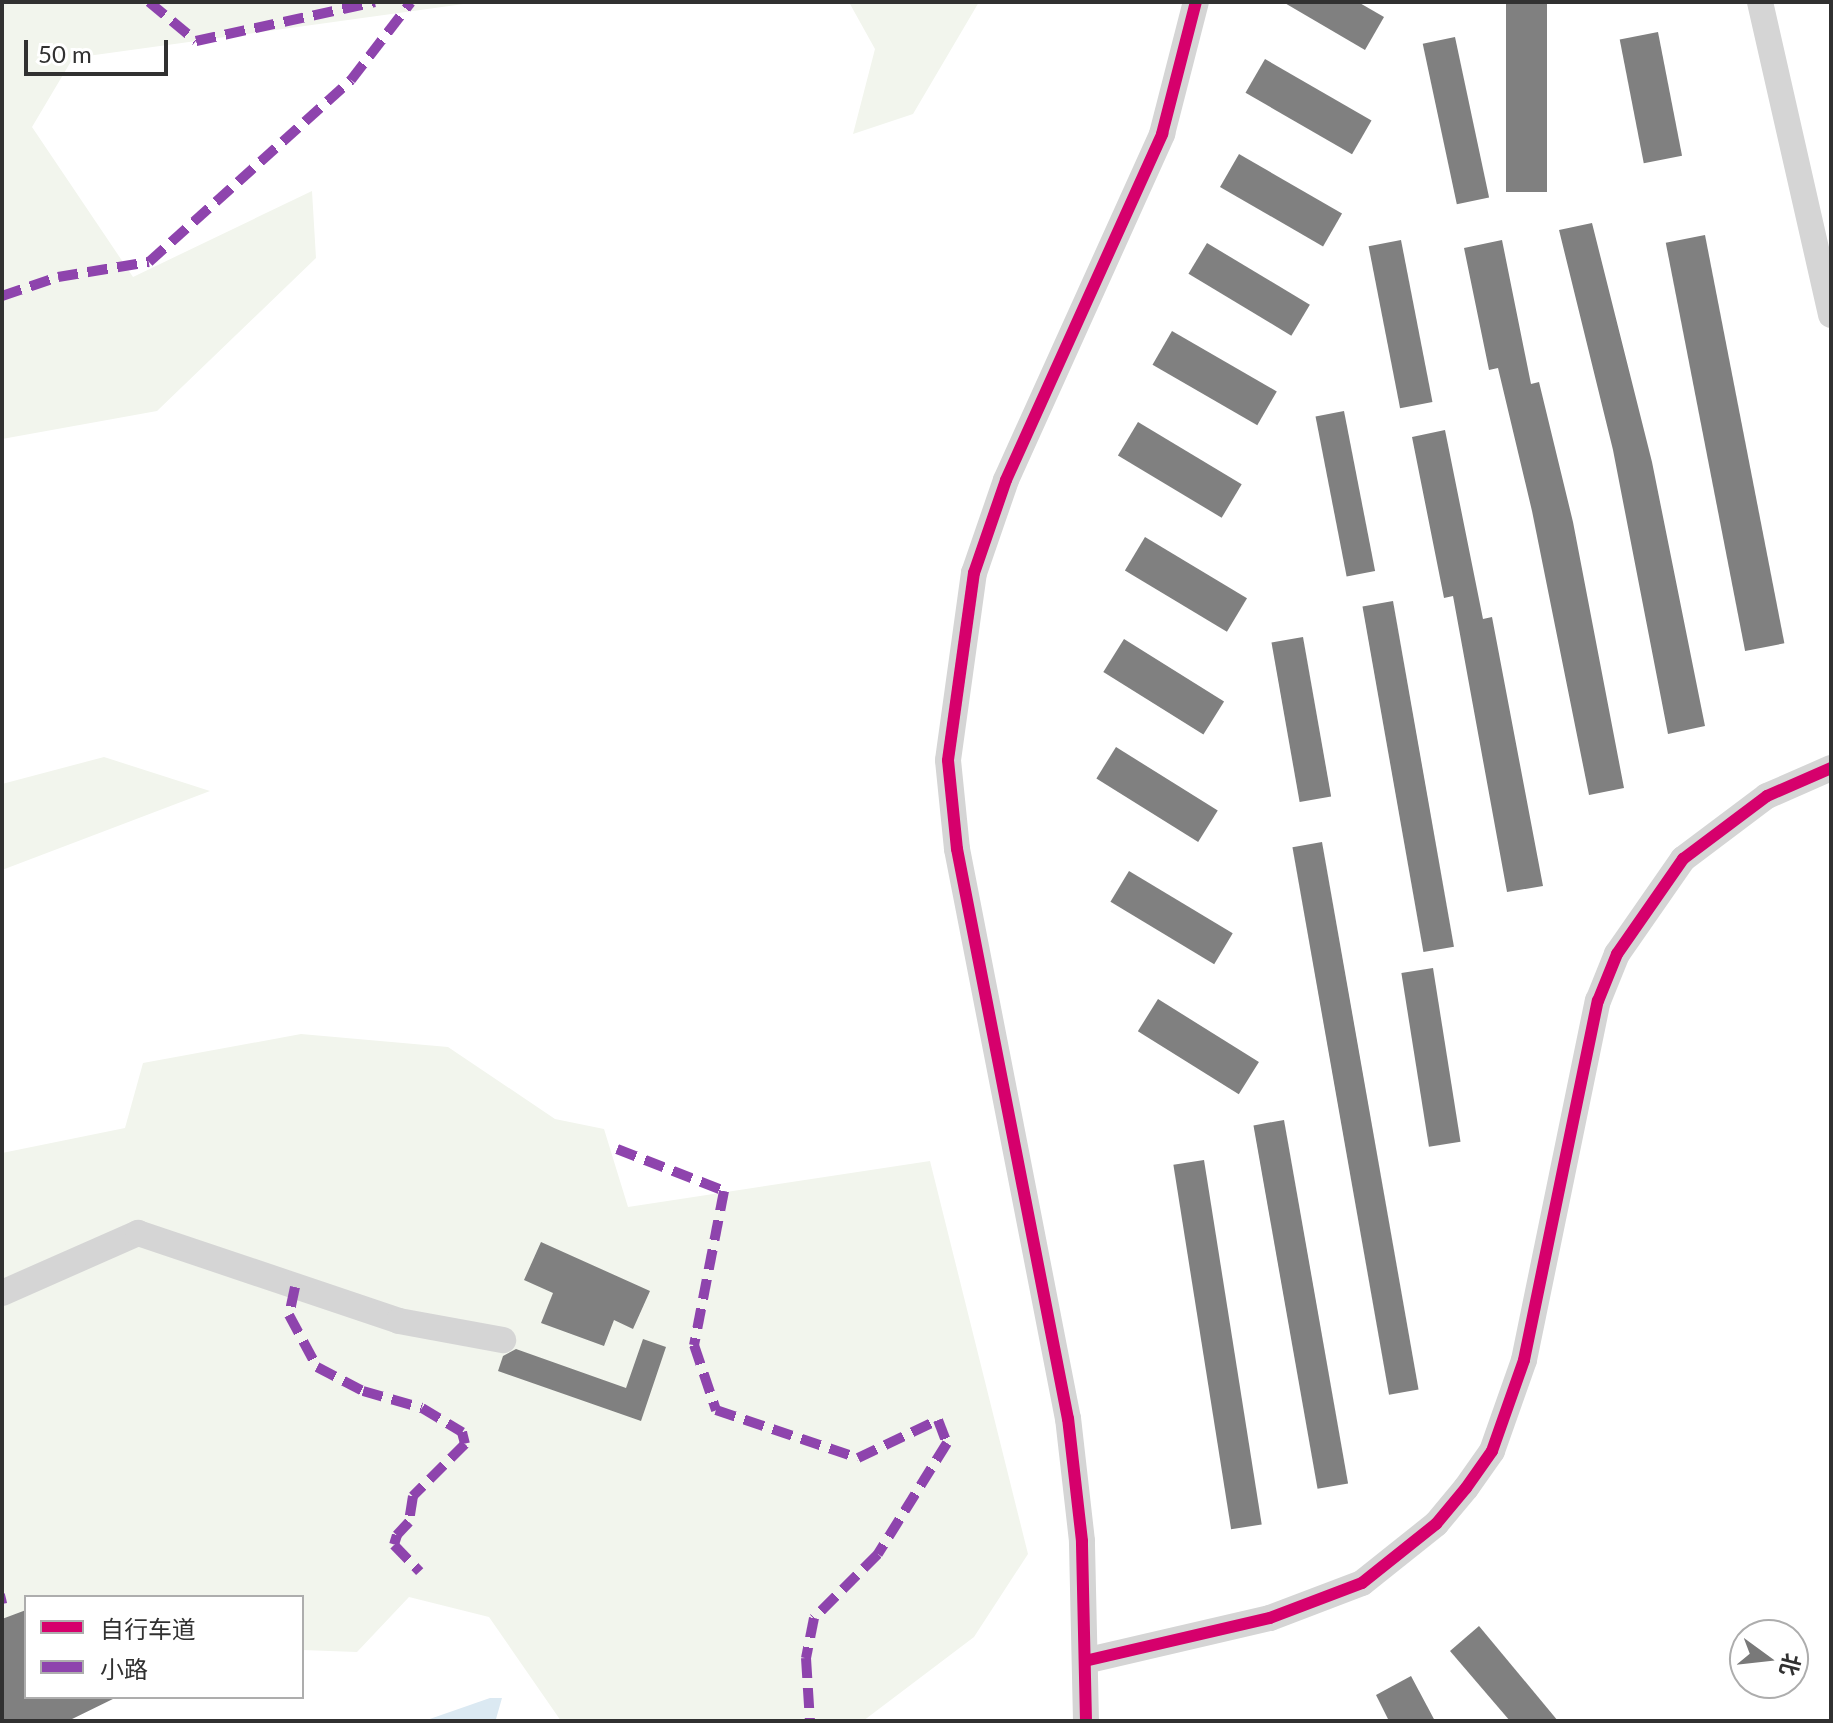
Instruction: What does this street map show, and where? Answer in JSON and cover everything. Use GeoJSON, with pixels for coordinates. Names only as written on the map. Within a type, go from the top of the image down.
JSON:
{"type":"FeatureCollection","features":[{"type":"Feature","properties":{"kind":"street"},"geometry":{"type":"LineString","coordinates":[[1086,1721],[1089,1660],[1068,1419],[957,849],[948,760],[974,573],[1006,480],[1162,134],[1196,2]]}},
{"type":"Feature","properties":{"kind":"street"},"geometry":{"type":"LineString","coordinates":[[1760,2],[1831,315]]}},
{"type":"Feature","properties":{"kind":"street"},"geometry":{"type":"LineString","coordinates":[[1089,1660],[1270,1618],[1362,1583],[1436,1524],[1466,1488],[1492,1451],[1524,1360],[1598,1001],[1617,954],[1647,901],[1683,859],[1767,796],[1831,768]]}},
{"type":"Feature","properties":{"kind":"street"},"geometry":{"type":"LineString","coordinates":[[2,1293],[138,1233],[399,1321],[503,1340]]}},
{"type":"Feature","properties":{"kind":"shaded area"},"geometry":{"type":"Polygon","coordinates":[[[2,2],[478,2],[73,58],[32,127],[133,277],[312,191],[316,258],[157,411],[2,439],[2,2]]]}},
{"type":"Feature","properties":{"kind":"shaded area"},"geometry":{"type":"Polygon","coordinates":[[[766,2],[979,2],[913,114],[853,134],[875,49],[850,4],[766,2]]]}},
{"type":"Feature","properties":{"kind":"shaded area"},"geometry":{"type":"Polygon","coordinates":[[[104,757],[210,791],[2,870],[2,784],[104,757]]]}},
{"type":"Feature","properties":{"kind":"shaded area"},"geometry":{"type":"Polygon","coordinates":[[[301,1034],[448,1047],[555,1119],[604,1129],[628,1207],[930,1161],[1028,1554],[974,1637],[863,1721],[561,1721],[489,1617],[409,1597],[357,1652],[304,1650],[304,1595],[24,1595],[24,1698],[2,1709],[2,1153],[125,1128],[143,1063],[301,1034]]]}},
{"type":"Feature","properties":{"kind":"shaded area"},"geometry":{"type":"Polygon","coordinates":[[[490,1698],[502,1698],[496,1719],[424,1721],[490,1698]]]}},
{"type":"Feature","properties":{"kind":"building"},"geometry":{"type":"Polygon","coordinates":[[[1283,2],[1358,2],[1384,17],[1365,50],[1283,2]]]}},
{"type":"Feature","properties":{"kind":"building"},"geometry":{"type":"Polygon","coordinates":[[[1506,2],[1547,2],[1547,192],[1506,192],[1506,2]]]}},
{"type":"Feature","properties":{"kind":"building"},"geometry":{"type":"Polygon","coordinates":[[[1658,32],[1682,156],[1644,163],[1620,39],[1658,32]]]}},
{"type":"Feature","properties":{"kind":"building"},"geometry":{"type":"Polygon","coordinates":[[[1455,37],[1489,197],[1457,204],[1423,44],[1455,37]]]}},
{"type":"Feature","properties":{"kind":"building"},"geometry":{"type":"Polygon","coordinates":[[[1265,59],[1372,120],[1352,154],[1246,93],[1265,59]]]}},
{"type":"Feature","properties":{"kind":"building"},"geometry":{"type":"Polygon","coordinates":[[[1239,154],[1342,214],[1323,246],[1220,187],[1239,154]]]}},
{"type":"Feature","properties":{"kind":"building"},"geometry":{"type":"Polygon","coordinates":[[[1592,223],[1652,462],[1705,726],[1668,734],[1613,450],[1559,230],[1592,223]]]}},
{"type":"Feature","properties":{"kind":"building"},"geometry":{"type":"Polygon","coordinates":[[[1705,235],[1784,643],[1745,651],[1666,243],[1705,235]]]}},
{"type":"Feature","properties":{"kind":"building"},"geometry":{"type":"Polygon","coordinates":[[[1401,240],[1432,402],[1400,408],[1369,246],[1401,240]]]}},
{"type":"Feature","properties":{"kind":"building"},"geometry":{"type":"Polygon","coordinates":[[[1502,240],[1531,384],[1539,382],[1573,522],[1624,788],[1589,795],[1532,511],[1498,368],[1489,370],[1464,248],[1502,240]]]}},
{"type":"Feature","properties":{"kind":"building"},"geometry":{"type":"Polygon","coordinates":[[[1207,243],[1310,305],[1291,336],[1188,274],[1207,243]]]}},
{"type":"Feature","properties":{"kind":"building"},"geometry":{"type":"Polygon","coordinates":[[[1172,331],[1277,392],[1257,425],[1152,365],[1172,331]]]}},
{"type":"Feature","properties":{"kind":"building"},"geometry":{"type":"Polygon","coordinates":[[[1344,411],[1375,571],[1347,577],[1316,417],[1344,411]]]}},
{"type":"Feature","properties":{"kind":"building"},"geometry":{"type":"Polygon","coordinates":[[[1138,422],[1242,484],[1222,518],[1118,455],[1138,422]]]}},
{"type":"Feature","properties":{"kind":"building"},"geometry":{"type":"Polygon","coordinates":[[[1445,430],[1483,619],[1492,617],[1543,886],[1507,892],[1453,596],[1444,598],[1412,437],[1445,430]]]}},
{"type":"Feature","properties":{"kind":"building"},"geometry":{"type":"Polygon","coordinates":[[[1145,537],[1247,598],[1227,632],[1125,570],[1145,537]]]}},
{"type":"Feature","properties":{"kind":"building"},"geometry":{"type":"Polygon","coordinates":[[[1393,601],[1454,947],[1423,952],[1362,606],[1393,601]]]}},
{"type":"Feature","properties":{"kind":"building"},"geometry":{"type":"Polygon","coordinates":[[[1303,637],[1331,797],[1300,802],[1271,643],[1303,637]]]}},
{"type":"Feature","properties":{"kind":"building"},"geometry":{"type":"Polygon","coordinates":[[[1124,639],[1224,702],[1203,735],[1103,672],[1124,639]]]}},
{"type":"Feature","properties":{"kind":"building"},"geometry":{"type":"Polygon","coordinates":[[[1116,747],[1218,811],[1198,842],[1096,778],[1116,747]]]}},
{"type":"Feature","properties":{"kind":"building"},"geometry":{"type":"Polygon","coordinates":[[[1322,842],[1419,1390],[1389,1395],[1292,847],[1322,842]]]}},
{"type":"Feature","properties":{"kind":"building"},"geometry":{"type":"Polygon","coordinates":[[[1129,871],[1233,933],[1214,964],[1110,902],[1129,871]]]}},
{"type":"Feature","properties":{"kind":"building"},"geometry":{"type":"Polygon","coordinates":[[[1433,968],[1461,1142],[1429,1147],[1401,973],[1433,968]]]}},
{"type":"Feature","properties":{"kind":"building"},"geometry":{"type":"Polygon","coordinates":[[[1158,999],[1259,1062],[1239,1094],[1138,1031],[1158,999]]]}},
{"type":"Feature","properties":{"kind":"building"},"geometry":{"type":"Polygon","coordinates":[[[1284,1120],[1348,1483],[1318,1489],[1253,1125],[1284,1120]]]}},
{"type":"Feature","properties":{"kind":"building"},"geometry":{"type":"Polygon","coordinates":[[[1204,1160],[1262,1524],[1231,1529],[1173,1165],[1204,1160]]]}},
{"type":"Feature","properties":{"kind":"building"},"geometry":{"type":"Polygon","coordinates":[[[541,1242],[650,1291],[633,1329],[614,1320],[604,1346],[541,1323],[553,1293],[524,1280],[541,1242]]]}},
{"type":"Feature","properties":{"kind":"building"},"geometry":{"type":"Polygon","coordinates":[[[643,1339],[666,1347],[641,1421],[498,1371],[503,1356],[516,1349],[626,1388],[643,1339]]]}},
{"type":"Feature","properties":{"kind":"building"},"geometry":{"type":"Polygon","coordinates":[[[24,1611],[24,1699],[113,1699],[68,1721],[2,1721],[2,1619],[24,1611]]]}},
{"type":"Feature","properties":{"kind":"building"},"geometry":{"type":"Polygon","coordinates":[[[1479,1626],[1558,1721],[1510,1721],[1450,1651],[1479,1626]]]}},
{"type":"Feature","properties":{"kind":"building"},"geometry":{"type":"Polygon","coordinates":[[[1411,1676],[1435,1721],[1389,1721],[1376,1695],[1411,1676]]]}},
{"type":"Feature","properties":{"kind":"marked path"},"geometry":{"type":"LineString","coordinates":[[149,2],[196,41],[375,2]]}},
{"type":"Feature","properties":{"kind":"marked path"},"geometry":{"type":"LineString","coordinates":[[2,296],[58,277],[149,262],[351,80],[411,2]]}},
{"type":"Feature","properties":{"kind":"marked path"},"geometry":{"type":"LineString","coordinates":[[617,1149],[724,1191],[694,1345],[716,1410],[858,1458],[938,1420],[947,1443],[878,1554],[814,1618],[806,1658],[810,1721]]}},
{"type":"Feature","properties":{"kind":"marked path"},"geometry":{"type":"LineString","coordinates":[[295,1287],[289,1315],[317,1367],[363,1391],[422,1408],[462,1432],[465,1444],[413,1496],[409,1522],[397,1535],[394,1545],[420,1572]]}},
{"type":"Feature","properties":{"kind":"marked path"},"geometry":{"type":"LineString","coordinates":[[2,1599],[6,1598]]}},
{"type":"Feature","properties":{"kind":"cycle path"},"geometry":{"type":"LineString","coordinates":[[1086,1721],[1082,1541],[1068,1419],[957,849],[948,760],[974,573],[1006,480],[1162,134],[1196,2]]}},
{"type":"Feature","properties":{"kind":"cycle path"},"geometry":{"type":"LineString","coordinates":[[1089,1660],[1270,1618],[1362,1583],[1436,1524],[1466,1488],[1492,1451],[1524,1360],[1598,1001],[1617,954],[1683,859],[1767,796],[1831,768]]}}]}
